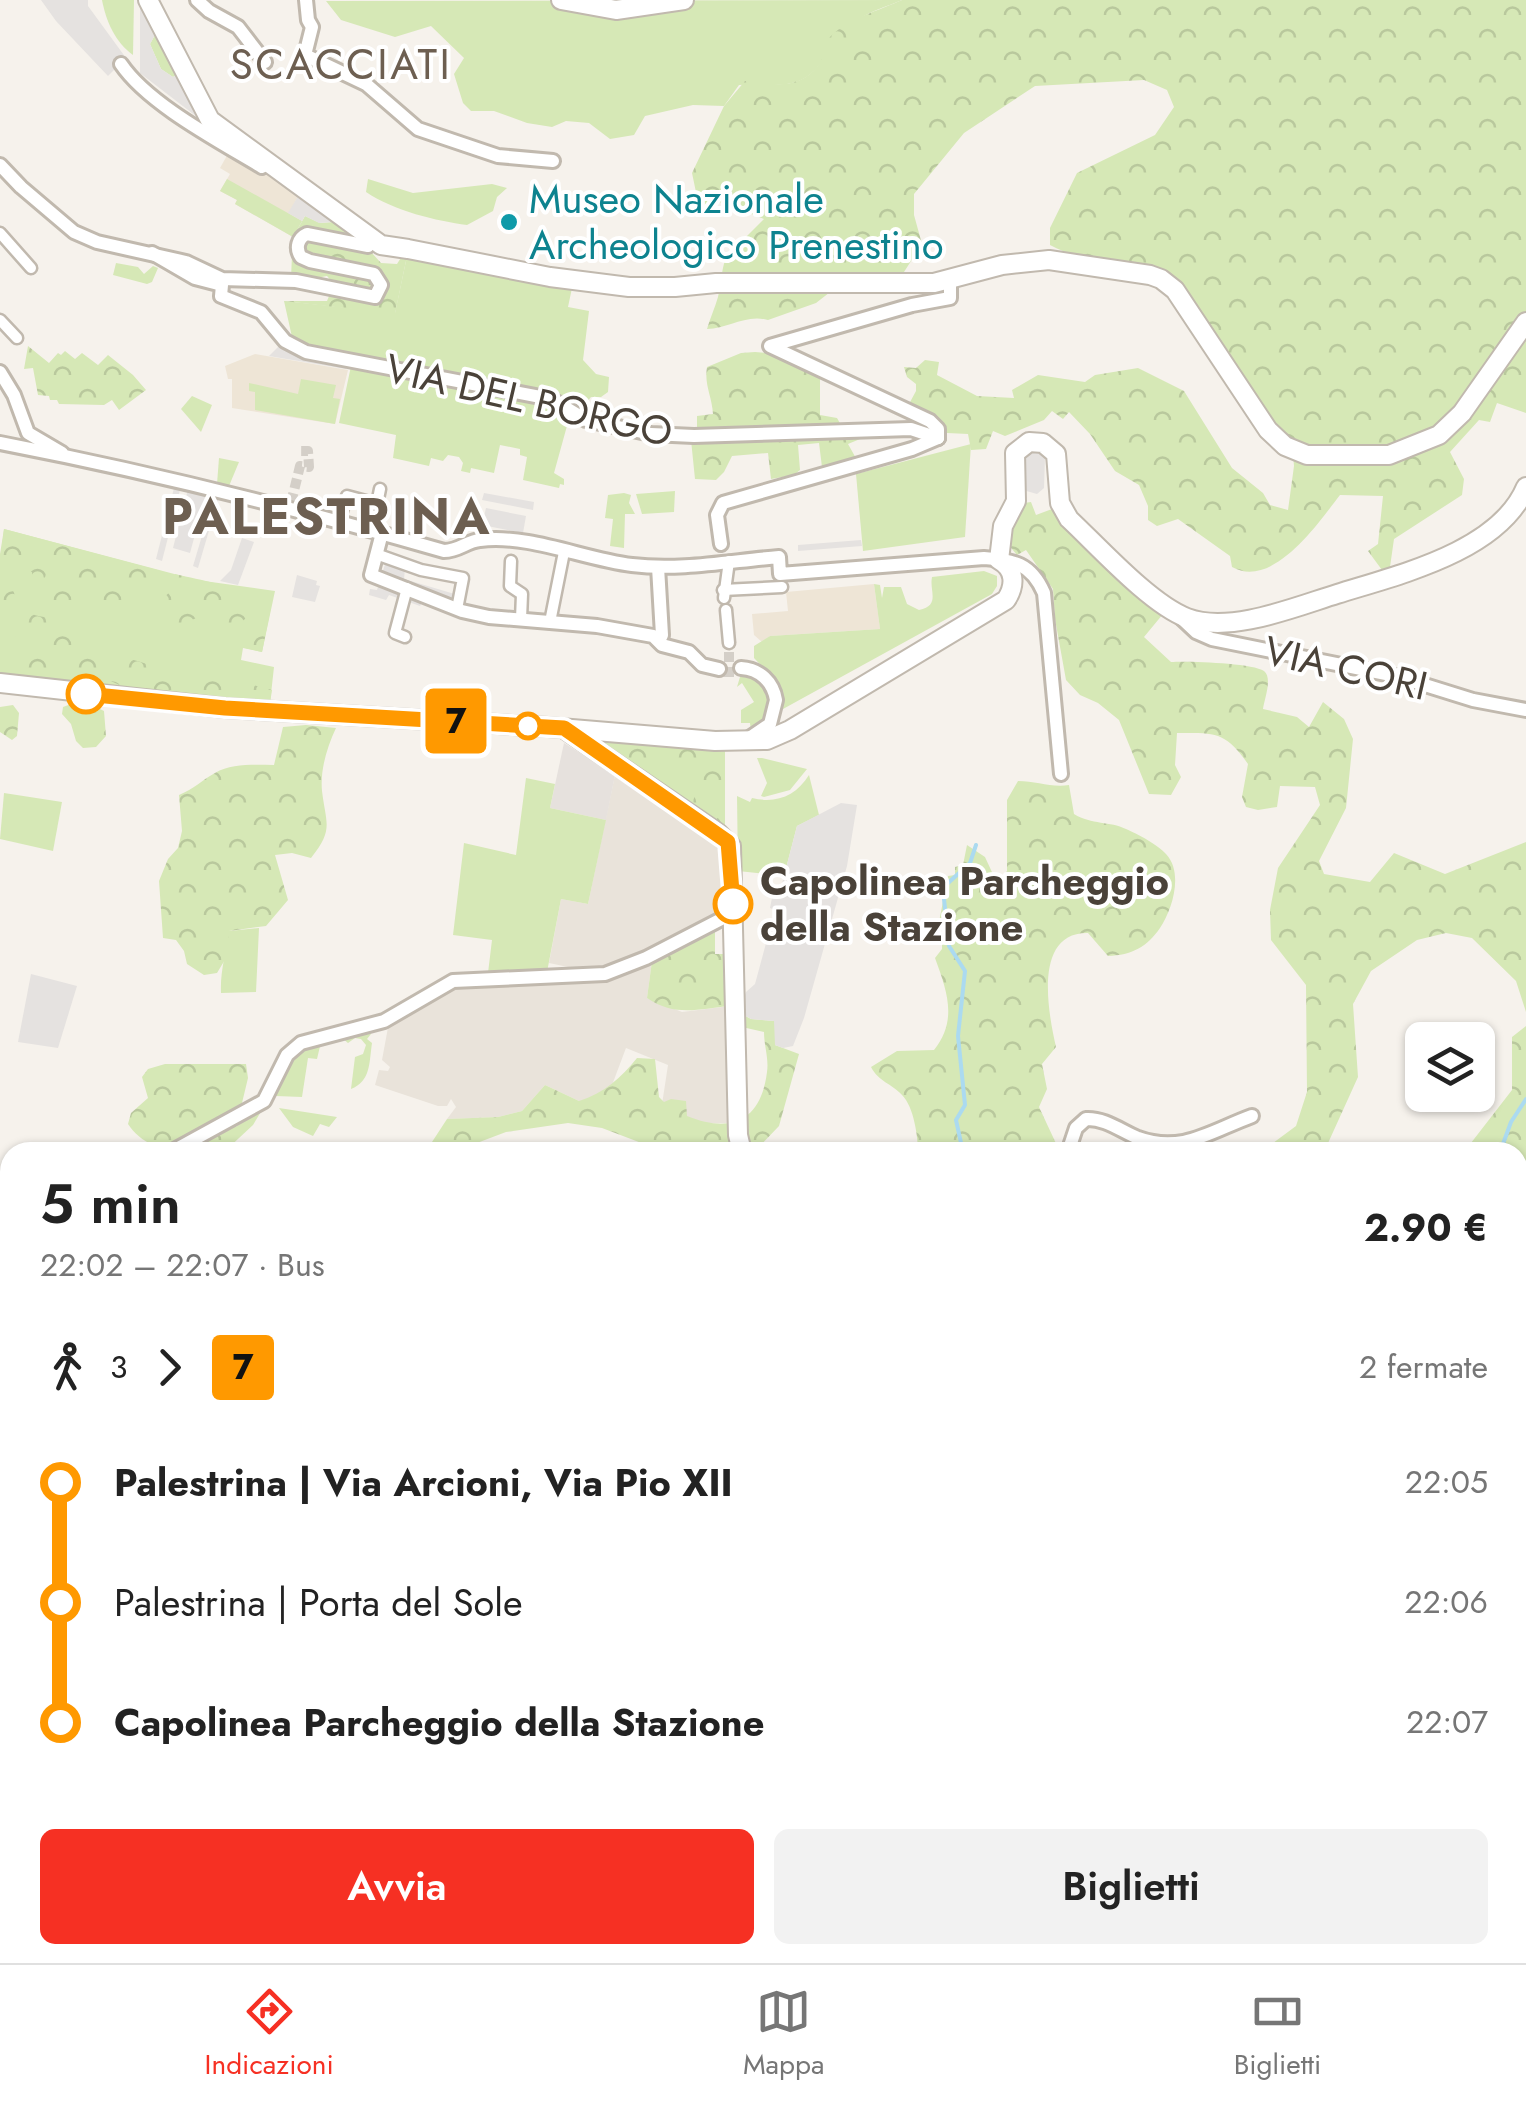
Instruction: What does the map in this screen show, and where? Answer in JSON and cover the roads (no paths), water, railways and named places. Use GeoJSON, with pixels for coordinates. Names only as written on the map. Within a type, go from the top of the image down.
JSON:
{"type":"FeatureCollection","features":[{"type":"Feature","properties":{"kind":"street"},"geometry":{"type":"LineString","coordinates":[[148,0],[207,116],[373,243]]}},
{"type":"Feature","properties":{"kind":"street"},"geometry":{"type":"LineString","coordinates":[[197,0],[238,26],[265,62]]}},
{"type":"Feature","properties":{"kind":"street"},"geometry":{"type":"LineString","coordinates":[[306,0],[312,27],[305,55],[366,84],[418,128],[498,156],[553,161]]}},
{"type":"Feature","properties":{"kind":"street"},"geometry":{"type":"LineString","coordinates":[[561,0],[622,10],[684,0]]}},
{"type":"Feature","properties":{"kind":"street"},"geometry":{"type":"LineString","coordinates":[[120,64],[159,101],[307,193]]}},
{"type":"Feature","properties":{"kind":"street"},"geometry":{"type":"LineString","coordinates":[[0,165],[74,232],[97,242],[152,252],[222,278],[296,282],[369,298],[377,296],[381,287],[374,274],[305,260],[298,248],[303,236],[373,243],[550,277],[621,286],[950,280],[1029,262],[1066,261],[1161,278],[1175,290],[1271,434],[1285,446],[1307,455],[1381,456],[1439,434],[1462,414],[1526,322]]}},
{"type":"Feature","properties":{"kind":"street"},"geometry":{"type":"LineString","coordinates":[[0,233],[31,268]]}},
{"type":"Feature","properties":{"kind":"street","name":"VIA DEL BORGO"},"geometry":{"type":"LineString","coordinates":[[152,252],[194,278],[222,286],[221,296],[261,312],[289,344],[306,352],[551,399],[599,424],[651,434],[694,436],[911,429],[938,438]]}},
{"type":"Feature","properties":{"kind":"street"},"geometry":{"type":"LineString","coordinates":[[729,644],[717,512],[724,503],[912,449],[938,438],[940,433],[930,422],[770,346],[950,298],[950,280]]}},
{"type":"Feature","properties":{"kind":"street"},"geometry":{"type":"LineString","coordinates":[[0,320],[18,338]]}},
{"type":"Feature","properties":{"kind":"street"},"geometry":{"type":"LineString","coordinates":[[0,372],[14,395],[26,428],[47,447],[72,457],[290,506],[450,551],[476,539],[524,542],[658,568],[704,564],[723,553],[779,557],[780,574],[1012,559],[1038,580],[1044,594],[1061,774]]}},
{"type":"Feature","properties":{"kind":"street"},"geometry":{"type":"LineString","coordinates":[[0,686],[212,707],[742,741],[781,735],[1009,596],[1013,583],[1003,562],[1001,533],[1016,505],[1015,454],[1029,442],[1043,443],[1056,454],[1060,504],[1065,514],[1173,611],[1200,621],[1285,611],[1404,574],[1452,554],[1486,532],[1517,504],[1526,487]]}},
{"type":"Feature","properties":{"kind":"street"},"geometry":{"type":"LineString","coordinates":[[0,444],[47,447]]}},
{"type":"Feature","properties":{"kind":"street"},"geometry":{"type":"LineString","coordinates":[[338,520],[347,496],[377,504],[380,489]]}},
{"type":"Feature","properties":{"kind":"street"},"geometry":{"type":"LineString","coordinates":[[382,533],[371,575],[456,609],[489,617],[597,626],[653,636],[689,652],[702,665],[719,668]]}},
{"type":"Feature","properties":{"kind":"street"},"geometry":{"type":"LineString","coordinates":[[550,622],[564,552]]}},
{"type":"Feature","properties":{"kind":"street"},"geometry":{"type":"LineString","coordinates":[[376,554],[421,570],[463,578],[456,609]]}},
{"type":"Feature","properties":{"kind":"street"},"geometry":{"type":"LineString","coordinates":[[511,562],[510,586],[522,594],[521,619]]}},
{"type":"Feature","properties":{"kind":"street"},"geometry":{"type":"LineString","coordinates":[[658,568],[662,635],[659,641]]}},
{"type":"Feature","properties":{"kind":"street"},"geometry":{"type":"LineString","coordinates":[[724,599],[782,587]]}},
{"type":"Feature","properties":{"kind":"street"},"geometry":{"type":"LineString","coordinates":[[405,636],[395,633],[407,588]]}},
{"type":"Feature","properties":{"kind":"street","name":"VIA CORI"},"geometry":{"type":"LineString","coordinates":[[1173,611],[1196,632],[1212,639],[1396,676],[1474,700],[1526,710]]}},
{"type":"Feature","properties":{"kind":"street"},"geometry":{"type":"LineString","coordinates":[[741,668],[755,670],[767,680],[775,694],[781,735]]}},
{"type":"Feature","properties":{"kind":"street"},"geometry":{"type":"LineString","coordinates":[[742,741],[768,727],[776,707]]}},
{"type":"Feature","properties":{"kind":"street"},"geometry":{"type":"LineString","coordinates":[[564,728],[728,842],[740,1142]]}},
{"type":"Feature","properties":{"kind":"street"},"geometry":{"type":"LineString","coordinates":[[189,1142],[264,1101],[286,1055],[301,1042],[384,1021],[453,980],[605,974],[646,958],[733,913]]}},
{"type":"Feature","properties":{"kind":"street"},"geometry":{"type":"LineString","coordinates":[[1183,1142],[1252,1116]]}},
{"type":"Feature","properties":{"kind":"street"},"geometry":{"type":"LineString","coordinates":[[1071,1142],[1076,1128],[1086,1118],[1154,1142]]}},
{"type":"Feature","properties":{"kind":"waterway"},"geometry":{"type":"LineString","coordinates":[[961,1142],[956,1120],[965,1105],[958,1036],[965,971],[949,946],[944,899],[947,884],[970,863],[976,845]]}},
{"type":"Feature","properties":{"kind":"waterway"},"geometry":{"type":"LineString","coordinates":[[1504,1142],[1526,1099]]}},
{"type":"Feature","properties":{"kind":"tunnel"},"geometry":{"type":"LineString","coordinates":[[291,503],[300,466],[309,467],[308,451],[300,451]]}},
{"type":"Feature","properties":{"kind":"tunnel"},"geometry":{"type":"LineString","coordinates":[[729,643],[729,677]]}},
{"type":"Feature","properties":{"kind":"place","name":"Museo Nazionale Archeologico Prenestino"},"geometry":{"type":"Point","coordinates":[509,222]}},
{"type":"Feature","properties":{"kind":"place","name":"Capolinea Parcheggio della Stazione"},"geometry":{"type":"Point","coordinates":[733,904]}},
{"type":"Feature","properties":{"kind":"district","name":"SCACCIATI"},"geometry":{"type":"Point","coordinates":[341,64]}},
{"type":"Feature","properties":{"kind":"district","name":"PALESTRINA"},"geometry":{"type":"Point","coordinates":[327,516]}}]}
